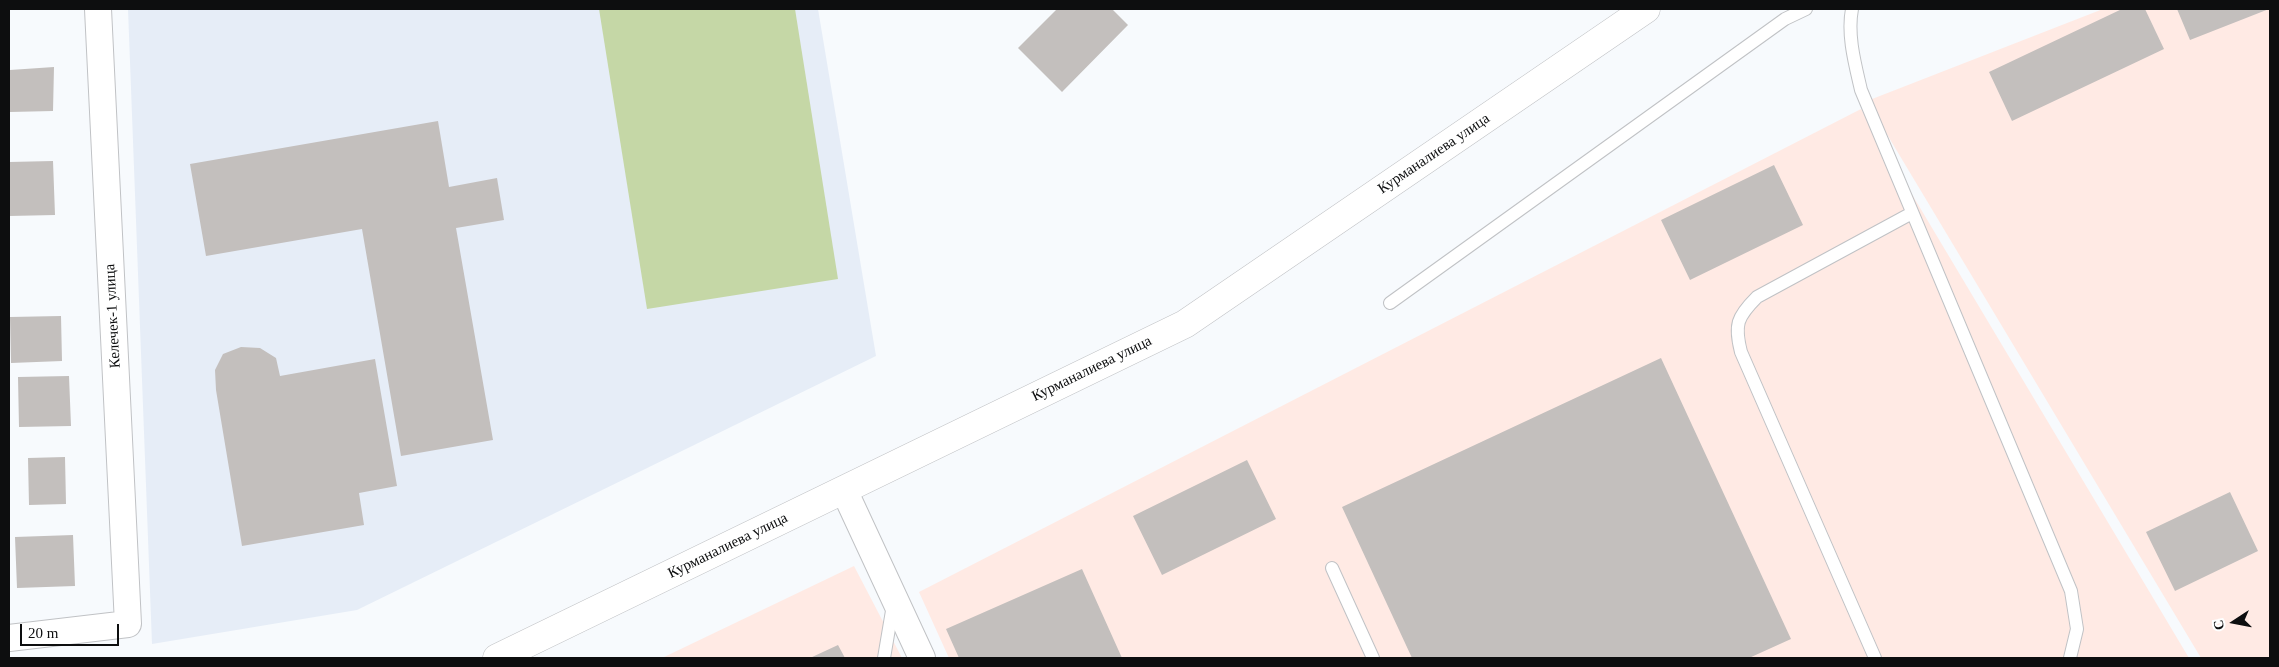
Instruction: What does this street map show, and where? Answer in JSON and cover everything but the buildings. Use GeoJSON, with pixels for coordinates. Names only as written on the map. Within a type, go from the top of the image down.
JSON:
{"type":"FeatureCollection","features":[{"type":"Feature","properties":{"kind":"street","name":"Келечек-1 улица"},"geometry":{"type":"LineString","coordinates":[[9,638],[128,624],[98,9]]}},
{"type":"Feature","properties":{"kind":"street","name":"Курманалиева улица"},"geometry":{"type":"LineString","coordinates":[[497,658],[1185,324],[1646,9]]}},
{"type":"Feature","properties":{"kind":"street"},"geometry":{"type":"LineString","coordinates":[[844,490],[922,658]]}},
{"type":"Feature","properties":{"kind":"lane"},"geometry":{"type":"LineString","coordinates":[[1390,303],[1785,18],[1806,9]]}},
{"type":"Feature","properties":{"kind":"lane"},"geometry":{"type":"LineString","coordinates":[[1852,9],[1850,19],[1854,58],[1861,90],[2072,591],[2077,629],[2070,658]]}},
{"type":"Feature","properties":{"kind":"lane"},"geometry":{"type":"LineString","coordinates":[[1875,658],[1741,352],[1736,334],[1740,313],[1757,296],[1912,213]]}},
{"type":"Feature","properties":{"kind":"lane"},"geometry":{"type":"LineString","coordinates":[[1332,568],[1374,658]]}},
{"type":"Feature","properties":{"kind":"lane"},"geometry":{"type":"LineString","coordinates":[[884,658],[894,597]]}},
{"type":"Feature","properties":{"kind":"shaded area"},"geometry":{"type":"Polygon","coordinates":[[[128,9],[818,9],[876,356],[357,610],[152,644],[128,9]]]}},
{"type":"Feature","properties":{"kind":"shaded area"},"geometry":{"type":"Polygon","coordinates":[[[2103,9],[2270,9],[2270,658],[2201,658],[1867,101],[2103,9]]]}},
{"type":"Feature","properties":{"kind":"shaded area"},"geometry":{"type":"Polygon","coordinates":[[[1861,109],[2189,658],[949,658],[919,592],[1861,109]]]}},
{"type":"Feature","properties":{"kind":"shaded area"},"geometry":{"type":"Polygon","coordinates":[[[854,566],[902,658],[662,658],[854,566]]]}},
{"type":"Feature","properties":{"kind":"green space"},"geometry":{"type":"Polygon","coordinates":[[[599,9],[795,9],[838,279],[647,309],[599,9]]]}}]}
